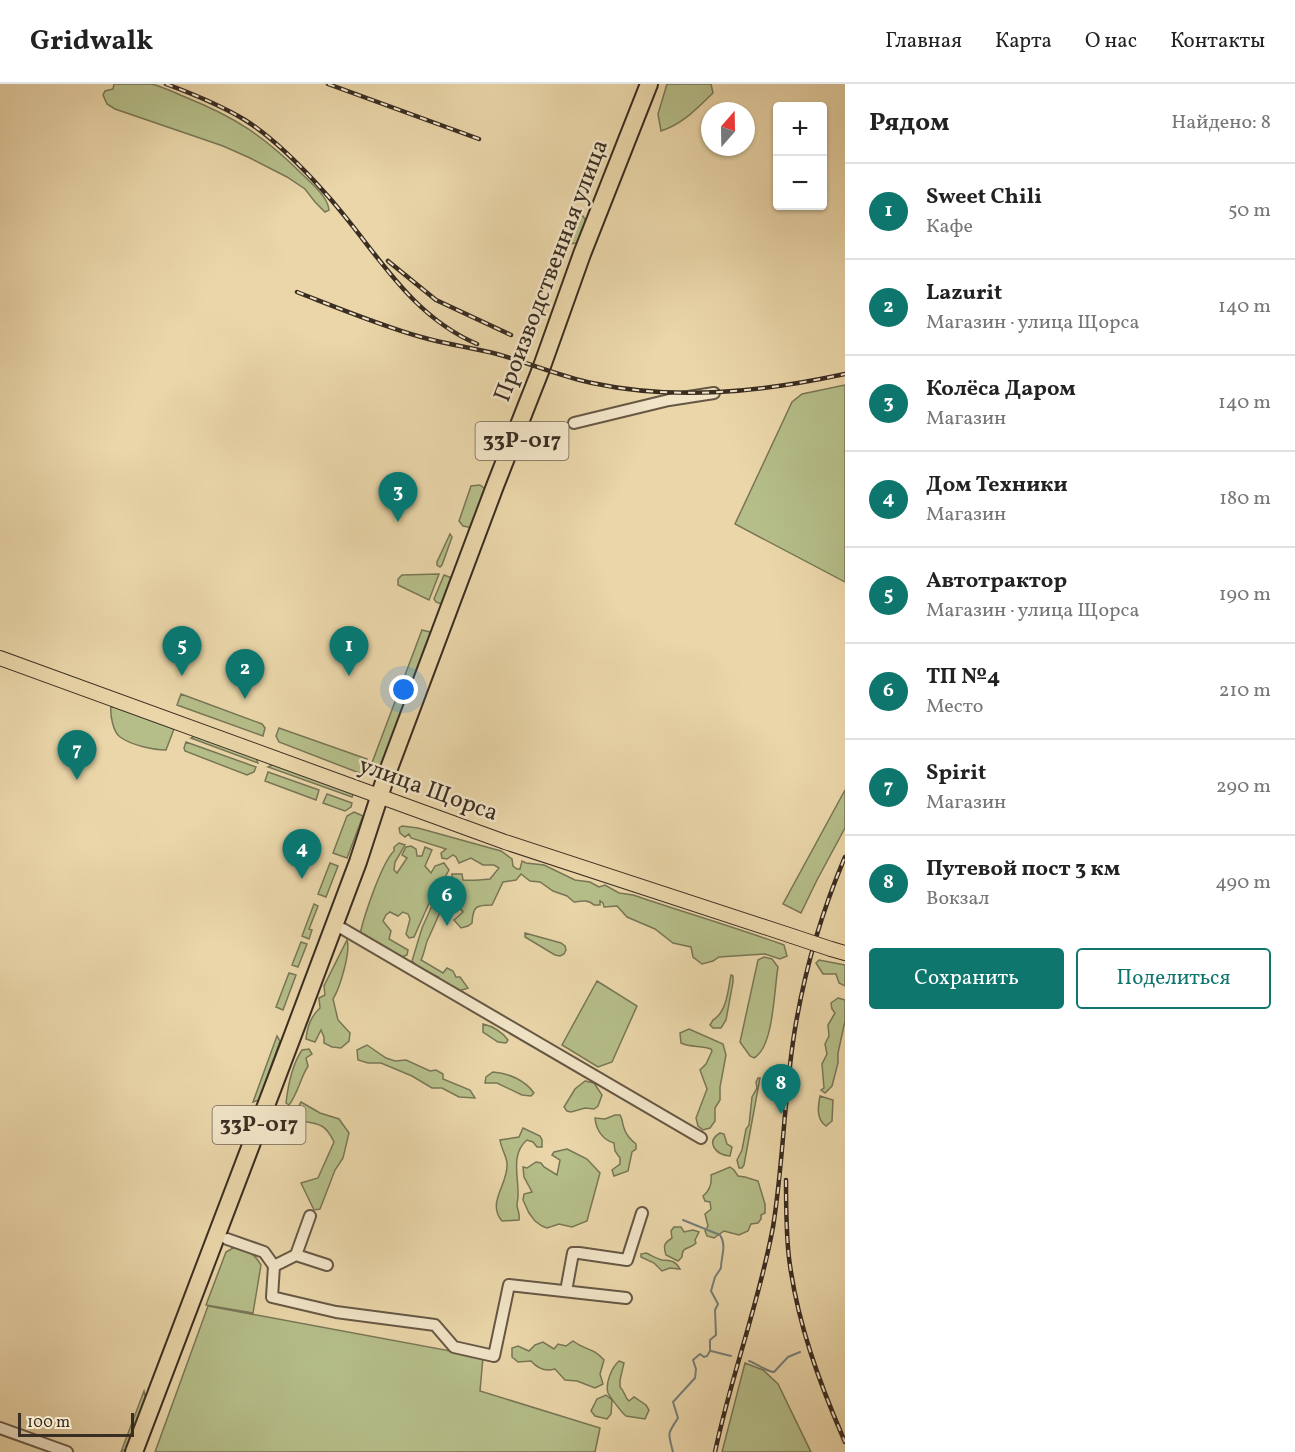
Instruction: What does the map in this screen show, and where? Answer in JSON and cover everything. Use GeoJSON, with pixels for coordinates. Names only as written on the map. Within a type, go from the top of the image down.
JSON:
{"type":"FeatureCollection","features":[{"type":"Feature","properties":{"kind":"highway","name":"Производственная улица"},"geometry":{"type":"LineString","coordinates":[[134,1452],[547,371],[649,84]]}},
{"type":"Feature","properties":{"kind":"highway","name":"Производственная улица"},"geometry":{"type":"LineString","coordinates":[[611,191],[658,84]]}},
{"type":"Feature","properties":{"kind":"highway","name":"Производственная улица"},"geometry":{"type":"LineString","coordinates":[[145,1452],[343,929],[385,798]]}},
{"type":"Feature","properties":{"kind":"main road","name":"улица Щорса"},"geometry":{"type":"LineString","coordinates":[[0,658],[505,842],[845,953]]}},
{"type":"Feature","properties":{"kind":"street"},"geometry":{"type":"LineString","coordinates":[[574,423],[669,399],[714,393]]}},
{"type":"Feature","properties":{"kind":"street"},"geometry":{"type":"LineString","coordinates":[[343,929],[701,1138]]}},
{"type":"Feature","properties":{"kind":"street"},"geometry":{"type":"LineString","coordinates":[[566,1291],[573,1254],[627,1260],[642,1213]]}},
{"type":"Feature","properties":{"kind":"street"},"geometry":{"type":"LineString","coordinates":[[274,1266],[296,1255],[310,1216]]}},
{"type":"Feature","properties":{"kind":"street"},"geometry":{"type":"LineString","coordinates":[[227,1239],[264,1252],[274,1266],[272,1297],[336,1312],[435,1325],[454,1347],[494,1356],[510,1285],[626,1298]]}},
{"type":"Feature","properties":{"kind":"street"},"geometry":{"type":"LineString","coordinates":[[296,1255],[327,1265]]}},
{"type":"Feature","properties":{"kind":"street"},"geometry":{"type":"LineString","coordinates":[[0,1428],[67,1452]]}},
{"type":"Feature","properties":{"kind":"green space"},"geometry":{"type":"Polygon","coordinates":[[[114,84],[155,85],[203,104],[234,120],[262,138],[289,161],[319,191],[326,200],[329,210],[325,212],[305,189],[287,177],[250,158],[223,146],[115,109],[107,104],[103,95],[105,91],[113,89],[114,84]]]}},
{"type":"Feature","properties":{"kind":"green space"},"geometry":{"type":"Polygon","coordinates":[[[667,84],[711,84],[713,93],[683,120],[669,128],[661,131],[658,114],[667,84]]]}},
{"type":"Feature","properties":{"kind":"green space"},"geometry":{"type":"Polygon","coordinates":[[[580,212],[587,222],[582,240],[567,244],[580,212]]]}},
{"type":"Feature","properties":{"kind":"green space"},"geometry":{"type":"Polygon","coordinates":[[[845,385],[845,582],[735,524],[792,402],[802,394],[845,385]]]}},
{"type":"Feature","properties":{"kind":"green space"},"geometry":{"type":"Polygon","coordinates":[[[480,485],[486,492],[473,528],[463,526],[459,521],[471,486],[480,485]]]}},
{"type":"Feature","properties":{"kind":"green space"},"geometry":{"type":"Polygon","coordinates":[[[450,534],[452,537],[440,567],[437,562],[450,534]]]}},
{"type":"Feature","properties":{"kind":"green space"},"geometry":{"type":"Polygon","coordinates":[[[439,574],[429,600],[398,585],[398,579],[402,575],[439,574]]]}},
{"type":"Feature","properties":{"kind":"green space"},"geometry":{"type":"Polygon","coordinates":[[[444,575],[452,578],[444,602],[441,604],[434,599],[444,575]]]}},
{"type":"Feature","properties":{"kind":"green space"},"geometry":{"type":"Polygon","coordinates":[[[422,630],[430,632],[431,635],[379,775],[375,775],[370,768],[422,630]]]}},
{"type":"Feature","properties":{"kind":"green space"},"geometry":{"type":"Polygon","coordinates":[[[181,694],[262,724],[265,728],[263,736],[177,705],[181,694]]]}},
{"type":"Feature","properties":{"kind":"green space"},"geometry":{"type":"Polygon","coordinates":[[[111,706],[174,729],[166,750],[142,746],[120,737],[112,723],[111,706]]]}},
{"type":"Feature","properties":{"kind":"green space"},"geometry":{"type":"Polygon","coordinates":[[[279,728],[367,759],[362,774],[279,742],[276,736],[279,728]]]}},
{"type":"Feature","properties":{"kind":"green space"},"geometry":{"type":"Polygon","coordinates":[[[196,735],[256,758],[258,763],[191,738],[196,735]]]}},
{"type":"Feature","properties":{"kind":"green space"},"geometry":{"type":"Polygon","coordinates":[[[186,742],[256,767],[254,772],[247,775],[185,751],[186,742]]]}},
{"type":"Feature","properties":{"kind":"green space"},"geometry":{"type":"Polygon","coordinates":[[[274,764],[354,792],[352,797],[268,767],[274,764]]]}},
{"type":"Feature","properties":{"kind":"green space"},"geometry":{"type":"Polygon","coordinates":[[[268,772],[319,790],[316,800],[265,781],[268,772]]]}},
{"type":"Feature","properties":{"kind":"green space"},"geometry":{"type":"Polygon","coordinates":[[[845,790],[845,828],[801,913],[783,904],[845,790]]]}},
{"type":"Feature","properties":{"kind":"green space"},"geometry":{"type":"Polygon","coordinates":[[[327,794],[352,803],[351,807],[345,811],[323,803],[327,794]]]}},
{"type":"Feature","properties":{"kind":"green space"},"geometry":{"type":"Polygon","coordinates":[[[354,812],[363,816],[347,858],[333,853],[347,816],[354,812]]]}},
{"type":"Feature","properties":{"kind":"green space"},"geometry":{"type":"Polygon","coordinates":[[[402,826],[418,828],[501,851],[512,859],[513,866],[517,869],[520,869],[522,861],[544,865],[575,880],[590,882],[599,887],[605,885],[619,893],[633,895],[746,932],[784,945],[787,956],[780,959],[765,954],[719,957],[702,964],[693,957],[691,947],[673,943],[655,929],[627,917],[617,906],[604,907],[600,901],[600,905],[587,901],[574,902],[567,896],[553,891],[540,882],[530,881],[521,874],[516,880],[503,882],[492,905],[482,905],[476,908],[472,923],[468,926],[461,928],[454,920],[463,912],[459,907],[443,905],[421,960],[443,973],[447,968],[453,971],[456,977],[460,977],[468,988],[456,992],[438,977],[418,967],[412,961],[422,928],[440,888],[452,884],[452,874],[462,874],[463,880],[490,879],[499,868],[494,865],[483,865],[471,858],[459,863],[453,855],[447,859],[442,858],[441,853],[446,849],[411,838],[409,834],[405,837],[400,833],[399,828],[402,826]]]}},
{"type":"Feature","properties":{"kind":"green space"},"geometry":{"type":"Polygon","coordinates":[[[399,843],[405,845],[395,862],[394,870],[397,873],[407,858],[402,855],[406,847],[411,846],[416,849],[417,856],[422,856],[425,847],[432,850],[425,866],[431,873],[435,866],[444,863],[449,870],[439,881],[414,937],[409,938],[406,934],[410,919],[408,914],[403,912],[398,916],[390,912],[386,915],[383,921],[391,931],[389,939],[408,950],[407,955],[402,957],[360,934],[379,877],[394,847],[399,843]]]}},
{"type":"Feature","properties":{"kind":"green space"},"geometry":{"type":"Polygon","coordinates":[[[330,863],[338,866],[326,897],[318,894],[330,863]]]}},
{"type":"Feature","properties":{"kind":"green space"},"geometry":{"type":"Polygon","coordinates":[[[314,904],[318,906],[309,929],[312,930],[309,939],[302,936],[314,904]]]}},
{"type":"Feature","properties":{"kind":"green space"},"geometry":{"type":"Polygon","coordinates":[[[525,933],[561,943],[566,950],[560,956],[555,955],[525,937],[525,933]]]}},
{"type":"Feature","properties":{"kind":"green space"},"geometry":{"type":"Polygon","coordinates":[[[347,940],[344,969],[333,999],[338,1020],[350,1033],[349,1041],[341,1048],[324,1043],[321,1030],[315,1042],[306,1039],[310,1022],[320,1008],[319,998],[325,995],[324,986],[347,940]]]}},
{"type":"Feature","properties":{"kind":"green space"},"geometry":{"type":"Polygon","coordinates":[[[301,942],[307,944],[298,967],[292,965],[301,942]]]}},
{"type":"Feature","properties":{"kind":"green space"},"geometry":{"type":"Polygon","coordinates":[[[764,957],[772,959],[778,967],[772,1017],[766,1042],[761,1052],[754,1058],[740,1042],[758,960],[764,957]]]}},
{"type":"Feature","properties":{"kind":"green space"},"geometry":{"type":"Polygon","coordinates":[[[819,960],[845,965],[845,986],[839,983],[836,974],[823,974],[816,963],[819,960]]]}},
{"type":"Feature","properties":{"kind":"green space"},"geometry":{"type":"Polygon","coordinates":[[[289,973],[296,975],[283,1010],[276,1007],[289,973]]]}},
{"type":"Feature","properties":{"kind":"green space"},"geometry":{"type":"Polygon","coordinates":[[[731,975],[733,982],[726,1020],[721,1028],[713,1028],[710,1025],[724,1006],[731,975]]]}},
{"type":"Feature","properties":{"kind":"green space"},"geometry":{"type":"Polygon","coordinates":[[[597,981],[637,1006],[612,1062],[598,1067],[562,1045],[597,981]]]}},
{"type":"Feature","properties":{"kind":"green space"},"geometry":{"type":"Polygon","coordinates":[[[838,998],[845,1000],[845,1021],[832,1086],[825,1093],[821,1090],[824,1088],[822,1064],[827,1054],[825,1044],[829,1036],[828,1025],[835,1013],[831,1003],[838,998]]]}},
{"type":"Feature","properties":{"kind":"green space"},"geometry":{"type":"Polygon","coordinates":[[[483,1024],[503,1034],[508,1040],[506,1043],[498,1042],[483,1032],[483,1024]]]}},
{"type":"Feature","properties":{"kind":"green space"},"geometry":{"type":"Polygon","coordinates":[[[689,1029],[723,1044],[726,1055],[720,1100],[715,1108],[715,1121],[710,1128],[703,1130],[698,1126],[696,1118],[707,1089],[700,1070],[706,1064],[712,1051],[681,1043],[680,1033],[689,1029]]]}},
{"type":"Feature","properties":{"kind":"green space"},"geometry":{"type":"Polygon","coordinates":[[[277,1036],[280,1041],[259,1100],[253,1102],[277,1036]]]}},
{"type":"Feature","properties":{"kind":"green space"},"geometry":{"type":"Polygon","coordinates":[[[367,1045],[386,1058],[395,1061],[406,1060],[430,1071],[436,1070],[443,1074],[443,1079],[470,1090],[475,1098],[459,1097],[442,1088],[432,1088],[412,1076],[381,1063],[358,1060],[357,1050],[367,1045]]]}},
{"type":"Feature","properties":{"kind":"green space"},"geometry":{"type":"Polygon","coordinates":[[[309,1049],[312,1054],[306,1058],[308,1066],[289,1105],[286,1103],[293,1069],[302,1050],[309,1049]]]}},
{"type":"Feature","properties":{"kind":"green space"},"geometry":{"type":"Polygon","coordinates":[[[493,1072],[516,1078],[534,1093],[531,1096],[522,1095],[497,1083],[485,1083],[486,1077],[493,1072]]]}},
{"type":"Feature","properties":{"kind":"green space"},"geometry":{"type":"Polygon","coordinates":[[[758,1078],[760,1078],[744,1165],[739,1168],[737,1160],[749,1125],[752,1097],[757,1088],[758,1078]]]}},
{"type":"Feature","properties":{"kind":"green space"},"geometry":{"type":"Polygon","coordinates":[[[585,1081],[594,1083],[602,1095],[598,1106],[594,1109],[567,1111],[564,1107],[575,1089],[585,1081]]]}},
{"type":"Feature","properties":{"kind":"green space"},"geometry":{"type":"Polygon","coordinates":[[[820,1096],[833,1100],[832,1121],[826,1126],[819,1116],[820,1096]]]}},
{"type":"Feature","properties":{"kind":"green space"},"geometry":{"type":"Polygon","coordinates":[[[301,1102],[320,1113],[339,1119],[349,1133],[343,1158],[335,1170],[320,1209],[314,1210],[301,1183],[318,1178],[334,1142],[322,1126],[302,1121],[295,1113],[301,1102]]]}},
{"type":"Feature","properties":{"kind":"green space"},"geometry":{"type":"Polygon","coordinates":[[[620,1115],[622,1118],[625,1131],[636,1144],[636,1149],[632,1152],[628,1171],[614,1176],[612,1170],[620,1164],[620,1158],[615,1151],[614,1143],[603,1137],[595,1118],[605,1119],[620,1115]]]}},
{"type":"Feature","properties":{"kind":"green space"},"geometry":{"type":"Polygon","coordinates":[[[523,1128],[540,1136],[542,1147],[537,1147],[533,1142],[527,1140],[522,1146],[516,1166],[519,1220],[502,1221],[496,1207],[507,1171],[507,1163],[500,1140],[519,1137],[523,1128]]]}},
{"type":"Feature","properties":{"kind":"green space"},"geometry":{"type":"Polygon","coordinates":[[[720,1133],[724,1134],[727,1144],[732,1147],[730,1156],[720,1153],[714,1147],[713,1140],[720,1133]]]}},
{"type":"Feature","properties":{"kind":"green space"},"geometry":{"type":"Polygon","coordinates":[[[567,1149],[587,1159],[600,1173],[587,1221],[572,1227],[559,1224],[547,1228],[535,1221],[523,1200],[524,1194],[532,1192],[524,1177],[523,1167],[527,1168],[536,1162],[541,1163],[557,1175],[560,1160],[552,1155],[554,1152],[567,1149]]]}},
{"type":"Feature","properties":{"kind":"green space"},"geometry":{"type":"Polygon","coordinates":[[[730,1167],[738,1176],[758,1181],[765,1204],[765,1213],[761,1215],[758,1223],[751,1224],[748,1231],[739,1235],[724,1231],[714,1238],[707,1236],[705,1231],[708,1226],[705,1214],[711,1209],[710,1202],[705,1201],[703,1196],[710,1187],[711,1175],[730,1167]]]}},
{"type":"Feature","properties":{"kind":"green space"},"geometry":{"type":"Polygon","coordinates":[[[674,1227],[681,1227],[684,1232],[693,1230],[699,1232],[696,1243],[683,1251],[678,1261],[666,1255],[665,1249],[666,1243],[672,1238],[671,1231],[674,1227]]]}},
{"type":"Feature","properties":{"kind":"green space"},"geometry":{"type":"Polygon","coordinates":[[[233,1248],[250,1252],[261,1265],[253,1313],[206,1305],[226,1252],[233,1248]]]}},
{"type":"Feature","properties":{"kind":"green space"},"geometry":{"type":"Polygon","coordinates":[[[646,1253],[672,1262],[680,1269],[670,1268],[662,1271],[654,1263],[641,1257],[641,1254],[646,1253]]]}},
{"type":"Feature","properties":{"kind":"green space"},"geometry":{"type":"Polygon","coordinates":[[[208,1306],[483,1357],[480,1391],[600,1428],[595,1452],[155,1452],[208,1306]]]}},
{"type":"Feature","properties":{"kind":"green space"},"geometry":{"type":"Polygon","coordinates":[[[573,1341],[604,1360],[600,1374],[603,1384],[595,1388],[577,1381],[565,1380],[555,1369],[542,1369],[531,1361],[518,1362],[512,1357],[512,1348],[518,1346],[529,1351],[535,1345],[543,1342],[554,1349],[558,1344],[566,1346],[573,1341]]]}},
{"type":"Feature","properties":{"kind":"green space"},"geometry":{"type":"Polygon","coordinates":[[[619,1361],[624,1363],[620,1387],[629,1401],[634,1397],[646,1405],[649,1410],[645,1419],[626,1416],[608,1393],[607,1385],[610,1375],[619,1361]]]}},
{"type":"Feature","properties":{"kind":"green space"},"geometry":{"type":"Polygon","coordinates":[[[745,1363],[763,1370],[778,1384],[811,1452],[722,1452],[745,1363]]]}},
{"type":"Feature","properties":{"kind":"green space"},"geometry":{"type":"Polygon","coordinates":[[[144,1391],[146,1400],[128,1448],[121,1452],[144,1391]]]}},
{"type":"Feature","properties":{"kind":"green space"},"geometry":{"type":"Polygon","coordinates":[[[606,1395],[612,1400],[611,1414],[607,1419],[595,1416],[591,1411],[597,1399],[606,1395]]]}},
{"type":"Feature","properties":{"kind":"waterway"},"geometry":{"type":"LineString","coordinates":[[673,1452],[670,1434],[678,1418],[673,1402],[695,1378],[696,1369],[693,1360],[700,1354],[707,1356],[710,1351],[710,1340],[716,1335],[715,1310],[718,1304],[711,1291],[715,1277],[721,1268],[723,1247],[720,1235],[683,1220]]}},
{"type":"Feature","properties":{"kind":"waterway"},"geometry":{"type":"LineString","coordinates":[[711,1351],[731,1356]]}},
{"type":"Feature","properties":{"kind":"waterway"},"geometry":{"type":"LineString","coordinates":[[749,1361],[774,1372],[788,1357],[800,1352]]}},
{"type":"Feature","properties":{"kind":"railway"},"geometry":{"type":"LineString","coordinates":[[166,84],[226,109],[267,136],[326,194],[411,298],[452,331],[477,344]]}},
{"type":"Feature","properties":{"kind":"railway"},"geometry":{"type":"LineString","coordinates":[[328,84],[479,139]]}},
{"type":"Feature","properties":{"kind":"railway"},"geometry":{"type":"LineString","coordinates":[[388,261],[436,300],[511,335]]}},
{"type":"Feature","properties":{"kind":"railway"},"geometry":{"type":"LineString","coordinates":[[297,292],[374,322],[421,337],[497,354],[580,380],[624,389],[687,393],[751,390],[845,374]]}},
{"type":"Feature","properties":{"kind":"railway"},"geometry":{"type":"LineString","coordinates":[[715,1452],[773,1227],[792,1048],[805,981],[822,918],[845,857]]}},
{"type":"Feature","properties":{"kind":"railway"},"geometry":{"type":"LineString","coordinates":[[786,1180],[788,1248],[797,1305],[826,1397],[845,1442]]}},
{"type":"Feature","properties":{"kind":"place","name":"Колёса Даром"},"geometry":{"type":"Point","coordinates":[398,522]}},
{"type":"Feature","properties":{"kind":"place","name":"Автотрактор"},"geometry":{"type":"Point","coordinates":[182,676]}},
{"type":"Feature","properties":{"kind":"place","name":"Sweet Chili"},"geometry":{"type":"Point","coordinates":[349,676]}},
{"type":"Feature","properties":{"kind":"place","name":"Lazurit"},"geometry":{"type":"Point","coordinates":[245,699]}},
{"type":"Feature","properties":{"kind":"place","name":"Spirit"},"geometry":{"type":"Point","coordinates":[77,780]}},
{"type":"Feature","properties":{"kind":"place","name":"Дом Техники"},"geometry":{"type":"Point","coordinates":[302,879]}},
{"type":"Feature","properties":{"kind":"place","name":"ТП №4"},"geometry":{"type":"Point","coordinates":[447,926]}},
{"type":"Feature","properties":{"kind":"place","name":"Путевой пост 3 км"},"geometry":{"type":"Point","coordinates":[781,1114]}}]}
